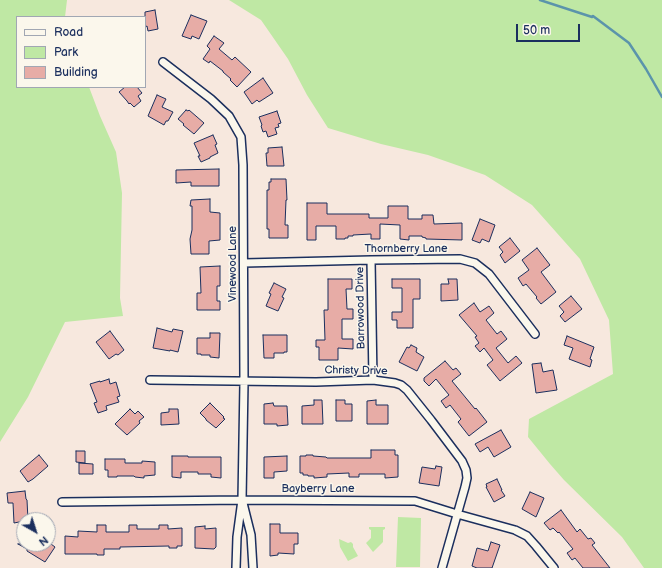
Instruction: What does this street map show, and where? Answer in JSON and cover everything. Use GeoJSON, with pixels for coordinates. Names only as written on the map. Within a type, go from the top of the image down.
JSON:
{"type":"FeatureCollection","features":[{"type":"Feature","properties":{"kind":"street","name":"Vinewood Lane"},"geometry":{"type":"LineString","coordinates":[[163,62],[211,99],[229,116],[240,137],[243,165],[244,382],[242,500],[237,537],[236,568]]}},
{"type":"Feature","properties":{"kind":"street","name":"Thornberry Lane"},"geometry":{"type":"LineString","coordinates":[[244,263],[460,259],[475,263],[489,274],[536,334]]}},
{"type":"Feature","properties":{"kind":"street","name":"Barrowood Drive"},"geometry":{"type":"LineString","coordinates":[[371,260],[373,380]]}},
{"type":"Feature","properties":{"kind":"street","name":"Christy Drive"},"geometry":{"type":"LineString","coordinates":[[150,380],[244,382],[373,380],[395,382],[401,385],[407,390],[462,461],[466,470],[467,478],[465,488],[442,568]]}},
{"type":"Feature","properties":{"kind":"street","name":"Vinewood Lane"},"geometry":{"type":"LineString","coordinates":[[242,500],[251,535],[253,568]]}},
{"type":"Feature","properties":{"kind":"street","name":"Bayberry Lane"},"geometry":{"type":"LineString","coordinates":[[62,502],[242,500],[415,501],[515,530],[527,536],[554,568]]}},
{"type":"Feature","properties":{"kind":"green space"},"geometry":{"type":"Polygon","coordinates":[[[0,0],[67,0],[65,16],[16,16],[16,88],[89,88],[116,152],[122,193],[120,298],[123,316],[65,322],[28,397],[0,442],[0,0]]]}},
{"type":"Feature","properties":{"kind":"green space"},"geometry":{"type":"Polygon","coordinates":[[[229,0],[662,0],[662,568],[644,568],[622,537],[564,480],[528,437],[529,419],[613,374],[609,320],[580,259],[532,205],[485,175],[428,155],[381,144],[328,128],[307,95],[288,59],[261,20],[229,0]]]}},
{"type":"Feature","properties":{"kind":"green space"},"geometry":{"type":"Polygon","coordinates":[[[398,517],[421,518],[420,567],[396,567],[398,517]]]}},
{"type":"Feature","properties":{"kind":"green space"},"geometry":{"type":"Polygon","coordinates":[[[369,527],[385,527],[383,530],[383,542],[373,552],[366,543],[371,538],[371,530],[369,527]]]}},
{"type":"Feature","properties":{"kind":"green space"},"geometry":{"type":"Polygon","coordinates":[[[339,539],[348,543],[351,542],[358,556],[348,561],[340,547],[339,539]]]}},
{"type":"Feature","properties":{"kind":"building"},"geometry":{"type":"Polygon","coordinates":[[[155,10],[158,29],[148,31],[146,26],[145,12],[155,10]]]}},
{"type":"Feature","properties":{"kind":"building"},"geometry":{"type":"Polygon","coordinates":[[[191,15],[207,21],[199,39],[192,36],[191,39],[182,36],[191,15]]]}},
{"type":"Feature","properties":{"kind":"building"},"geometry":{"type":"Polygon","coordinates":[[[214,36],[224,43],[219,49],[232,60],[235,57],[251,72],[237,87],[223,71],[210,61],[209,63],[203,59],[210,49],[207,46],[214,36]]]}},
{"type":"Feature","properties":{"kind":"building"},"geometry":{"type":"Polygon","coordinates":[[[263,78],[273,93],[259,102],[257,100],[252,104],[244,92],[263,78]]]}},
{"type":"Feature","properties":{"kind":"building"},"geometry":{"type":"Polygon","coordinates":[[[124,88],[138,88],[142,93],[138,96],[141,101],[134,107],[130,103],[129,104],[119,92],[124,88]]]}},
{"type":"Feature","properties":{"kind":"building"},"geometry":{"type":"Polygon","coordinates":[[[157,95],[166,99],[162,107],[173,112],[164,125],[148,116],[157,95]]]}},
{"type":"Feature","properties":{"kind":"building"},"geometry":{"type":"Polygon","coordinates":[[[186,110],[189,110],[204,123],[194,134],[178,119],[186,110]]]}},
{"type":"Feature","properties":{"kind":"building"},"geometry":{"type":"Polygon","coordinates":[[[277,111],[281,123],[278,124],[279,127],[275,128],[277,134],[268,137],[266,131],[263,132],[259,117],[277,111]]]}},
{"type":"Feature","properties":{"kind":"building"},"geometry":{"type":"Polygon","coordinates":[[[213,135],[217,144],[215,145],[218,153],[201,162],[194,143],[213,135]]]}},
{"type":"Feature","properties":{"kind":"building"},"geometry":{"type":"Polygon","coordinates":[[[282,147],[284,166],[267,166],[266,153],[268,153],[268,148],[282,147]]]}},
{"type":"Feature","properties":{"kind":"building"},"geometry":{"type":"Polygon","coordinates":[[[219,169],[219,186],[191,186],[191,182],[176,183],[176,170],[219,169]]]}},
{"type":"Feature","properties":{"kind":"building"},"geometry":{"type":"Polygon","coordinates":[[[271,179],[286,179],[287,200],[285,225],[288,225],[288,238],[269,238],[269,229],[267,229],[267,190],[269,190],[269,182],[271,182],[271,179]]]}},
{"type":"Feature","properties":{"kind":"building"},"geometry":{"type":"Polygon","coordinates":[[[210,199],[210,212],[220,213],[220,240],[209,241],[209,254],[191,254],[191,200],[210,199]]]}},
{"type":"Feature","properties":{"kind":"building"},"geometry":{"type":"Polygon","coordinates":[[[307,203],[327,203],[327,214],[369,214],[369,218],[388,218],[388,206],[408,206],[408,219],[422,219],[422,215],[433,215],[434,224],[462,223],[462,240],[426,239],[422,236],[409,236],[409,240],[400,239],[400,225],[380,224],[380,239],[371,239],[371,234],[353,235],[348,236],[348,238],[345,239],[336,239],[336,226],[316,226],[316,240],[307,240],[307,203]]]}},
{"type":"Feature","properties":{"kind":"building"},"geometry":{"type":"Polygon","coordinates":[[[480,219],[495,225],[489,242],[482,239],[480,243],[472,240],[480,219]]]}},
{"type":"Feature","properties":{"kind":"building"},"geometry":{"type":"Polygon","coordinates":[[[510,238],[520,251],[505,263],[500,255],[503,252],[499,247],[510,238]]]}},
{"type":"Feature","properties":{"kind":"building"},"geometry":{"type":"Polygon","coordinates":[[[537,248],[550,265],[541,272],[556,292],[541,304],[526,284],[523,286],[518,278],[529,270],[522,260],[537,248]]]}},
{"type":"Feature","properties":{"kind":"building"},"geometry":{"type":"Polygon","coordinates":[[[220,266],[220,286],[217,286],[217,301],[220,301],[220,310],[197,310],[197,293],[201,293],[200,267],[220,266]]]}},
{"type":"Feature","properties":{"kind":"building"},"geometry":{"type":"Polygon","coordinates":[[[328,279],[352,279],[352,289],[346,289],[347,309],[353,309],[353,319],[342,319],[342,339],[353,339],[353,349],[338,348],[338,360],[319,360],[319,347],[316,347],[316,340],[325,340],[324,310],[328,310],[328,279]]]}},
{"type":"Feature","properties":{"kind":"building"},"geometry":{"type":"Polygon","coordinates":[[[392,279],[420,279],[420,299],[413,299],[413,328],[397,328],[397,320],[392,320],[392,312],[402,312],[402,288],[392,288],[392,279]]]}},
{"type":"Feature","properties":{"kind":"building"},"geometry":{"type":"Polygon","coordinates":[[[448,279],[457,279],[458,300],[441,301],[441,284],[449,284],[448,279]]]}},
{"type":"Feature","properties":{"kind":"building"},"geometry":{"type":"Polygon","coordinates":[[[274,283],[286,289],[278,311],[266,306],[271,294],[269,293],[274,283]]]}},
{"type":"Feature","properties":{"kind":"building"},"geometry":{"type":"Polygon","coordinates":[[[571,296],[582,309],[565,322],[560,316],[564,312],[559,306],[571,296]]]}},
{"type":"Feature","properties":{"kind":"building"},"geometry":{"type":"Polygon","coordinates":[[[474,303],[480,312],[489,306],[494,313],[486,320],[497,334],[501,331],[507,339],[496,348],[508,363],[516,356],[522,363],[500,381],[487,365],[493,360],[484,348],[480,352],[475,346],[479,343],[475,337],[477,336],[459,315],[474,303]]]}},
{"type":"Feature","properties":{"kind":"building"},"geometry":{"type":"Polygon","coordinates":[[[157,328],[172,332],[173,329],[183,331],[178,352],[153,348],[157,328]]]}},
{"type":"Feature","properties":{"kind":"building"},"geometry":{"type":"Polygon","coordinates":[[[110,331],[124,350],[118,355],[116,354],[109,359],[96,342],[110,331]]]}},
{"type":"Feature","properties":{"kind":"building"},"geometry":{"type":"Polygon","coordinates":[[[210,333],[220,333],[219,358],[210,357],[210,355],[197,354],[197,338],[210,338],[210,333]]]}},
{"type":"Feature","properties":{"kind":"building"},"geometry":{"type":"Polygon","coordinates":[[[263,335],[287,335],[287,352],[274,353],[274,358],[264,358],[263,335]]]}},
{"type":"Feature","properties":{"kind":"building"},"geometry":{"type":"Polygon","coordinates":[[[567,336],[594,347],[590,359],[592,360],[590,367],[569,359],[573,348],[564,345],[567,336]]]}},
{"type":"Feature","properties":{"kind":"building"},"geometry":{"type":"Polygon","coordinates":[[[411,345],[417,348],[416,352],[424,357],[417,371],[399,362],[407,347],[409,348],[411,345]]]}},
{"type":"Feature","properties":{"kind":"building"},"geometry":{"type":"Polygon","coordinates":[[[445,361],[453,370],[456,368],[461,374],[452,381],[487,422],[469,436],[458,422],[461,419],[450,405],[446,408],[441,401],[449,395],[436,379],[429,386],[424,381],[424,378],[445,361]]]}},
{"type":"Feature","properties":{"kind":"building"},"geometry":{"type":"Polygon","coordinates":[[[541,363],[543,372],[553,370],[557,390],[536,393],[532,364],[541,363]]]}},
{"type":"Feature","properties":{"kind":"building"},"geometry":{"type":"Polygon","coordinates":[[[109,379],[110,384],[116,382],[120,396],[117,397],[119,402],[106,406],[107,410],[98,413],[94,403],[97,402],[90,384],[109,379]]]}},
{"type":"Feature","properties":{"kind":"building"},"geometry":{"type":"Polygon","coordinates":[[[314,400],[322,400],[323,424],[302,424],[302,406],[314,405],[314,400]]]}},
{"type":"Feature","properties":{"kind":"building"},"geometry":{"type":"Polygon","coordinates":[[[336,400],[345,400],[345,404],[352,404],[352,421],[336,421],[336,400]]]}},
{"type":"Feature","properties":{"kind":"building"},"geometry":{"type":"Polygon","coordinates":[[[376,400],[376,405],[388,405],[388,424],[367,424],[367,401],[376,400]]]}},
{"type":"Feature","properties":{"kind":"building"},"geometry":{"type":"Polygon","coordinates":[[[210,403],[225,419],[216,428],[200,413],[210,403]]]}},
{"type":"Feature","properties":{"kind":"building"},"geometry":{"type":"Polygon","coordinates":[[[273,403],[274,406],[287,406],[288,425],[277,426],[277,424],[264,424],[264,404],[273,403]]]}},
{"type":"Feature","properties":{"kind":"building"},"geometry":{"type":"Polygon","coordinates":[[[130,409],[135,414],[138,411],[144,417],[139,421],[140,423],[127,435],[115,424],[130,409]]]}},
{"type":"Feature","properties":{"kind":"building"},"geometry":{"type":"Polygon","coordinates":[[[169,409],[178,409],[179,424],[161,425],[161,413],[169,412],[169,409]]]}},
{"type":"Feature","properties":{"kind":"building"},"geometry":{"type":"Polygon","coordinates":[[[501,430],[511,447],[494,457],[488,447],[480,452],[475,444],[501,430]]]}},
{"type":"Feature","properties":{"kind":"building"},"geometry":{"type":"Polygon","coordinates":[[[371,450],[395,450],[395,455],[398,455],[398,477],[385,478],[385,474],[359,474],[359,477],[349,477],[349,473],[327,474],[327,477],[314,478],[314,476],[303,475],[303,473],[300,473],[300,456],[313,455],[327,458],[371,458],[371,450]]]}},
{"type":"Feature","properties":{"kind":"building"},"geometry":{"type":"Polygon","coordinates":[[[76,451],[85,451],[85,463],[76,462],[76,451]]]}},
{"type":"Feature","properties":{"kind":"building"},"geometry":{"type":"Polygon","coordinates":[[[39,455],[48,466],[28,482],[20,471],[39,455]]]}},
{"type":"Feature","properties":{"kind":"building"},"geometry":{"type":"Polygon","coordinates":[[[172,456],[221,457],[221,478],[211,477],[211,474],[198,474],[198,472],[181,472],[181,478],[172,477],[172,456]]]}},
{"type":"Feature","properties":{"kind":"building"},"geometry":{"type":"Polygon","coordinates":[[[287,456],[287,471],[274,472],[274,478],[264,478],[264,457],[287,456]]]}},
{"type":"Feature","properties":{"kind":"building"},"geometry":{"type":"Polygon","coordinates":[[[105,459],[125,459],[125,463],[142,463],[142,461],[155,462],[155,475],[144,476],[144,478],[134,476],[108,477],[108,470],[105,470],[105,459]]]}},
{"type":"Feature","properties":{"kind":"building"},"geometry":{"type":"Polygon","coordinates":[[[79,463],[93,464],[93,474],[79,474],[79,463]]]}},
{"type":"Feature","properties":{"kind":"building"},"geometry":{"type":"Polygon","coordinates":[[[436,466],[442,467],[439,486],[419,483],[422,467],[435,469],[436,466]]]}},
{"type":"Feature","properties":{"kind":"building"},"geometry":{"type":"Polygon","coordinates":[[[497,479],[505,496],[494,502],[486,487],[486,484],[497,479]]]}},
{"type":"Feature","properties":{"kind":"building"},"geometry":{"type":"Polygon","coordinates":[[[25,491],[28,512],[16,512],[16,523],[14,523],[13,503],[8,503],[7,493],[25,491]]]}},
{"type":"Feature","properties":{"kind":"building"},"geometry":{"type":"Polygon","coordinates":[[[530,492],[544,498],[536,517],[522,509],[530,492]]]}},
{"type":"Feature","properties":{"kind":"building"},"geometry":{"type":"Polygon","coordinates":[[[561,510],[577,532],[580,529],[588,539],[591,538],[595,543],[592,545],[610,568],[583,568],[575,558],[572,560],[567,553],[573,549],[559,532],[558,533],[553,528],[550,530],[544,523],[561,510]]]}},
{"type":"Feature","properties":{"kind":"building"},"geometry":{"type":"Polygon","coordinates":[[[270,524],[280,524],[280,533],[298,533],[298,544],[294,544],[294,554],[278,553],[278,555],[270,556],[270,524]]]}},
{"type":"Feature","properties":{"kind":"building"},"geometry":{"type":"Polygon","coordinates":[[[97,525],[106,525],[106,532],[129,532],[129,525],[137,525],[137,529],[159,529],[159,525],[168,525],[168,529],[182,528],[182,546],[177,546],[177,548],[169,548],[169,546],[120,547],[120,549],[104,549],[104,555],[65,554],[65,536],[78,537],[78,531],[97,532],[97,525]]]}},
{"type":"Feature","properties":{"kind":"building"},"geometry":{"type":"Polygon","coordinates":[[[205,526],[205,529],[216,528],[216,547],[214,549],[195,548],[195,527],[205,526]]]}},
{"type":"Feature","properties":{"kind":"building"},"geometry":{"type":"Polygon","coordinates":[[[491,542],[500,545],[492,568],[477,568],[472,566],[477,548],[488,551],[491,542]]]}},
{"type":"Feature","properties":{"kind":"building"},"geometry":{"type":"Polygon","coordinates":[[[29,552],[52,552],[45,562],[29,552]]]}},
{"type":"Feature","properties":{"kind":"waterway"},"geometry":{"type":"LineString","coordinates":[[540,0],[592,17],[593,16],[629,43],[662,97]]}}]}
